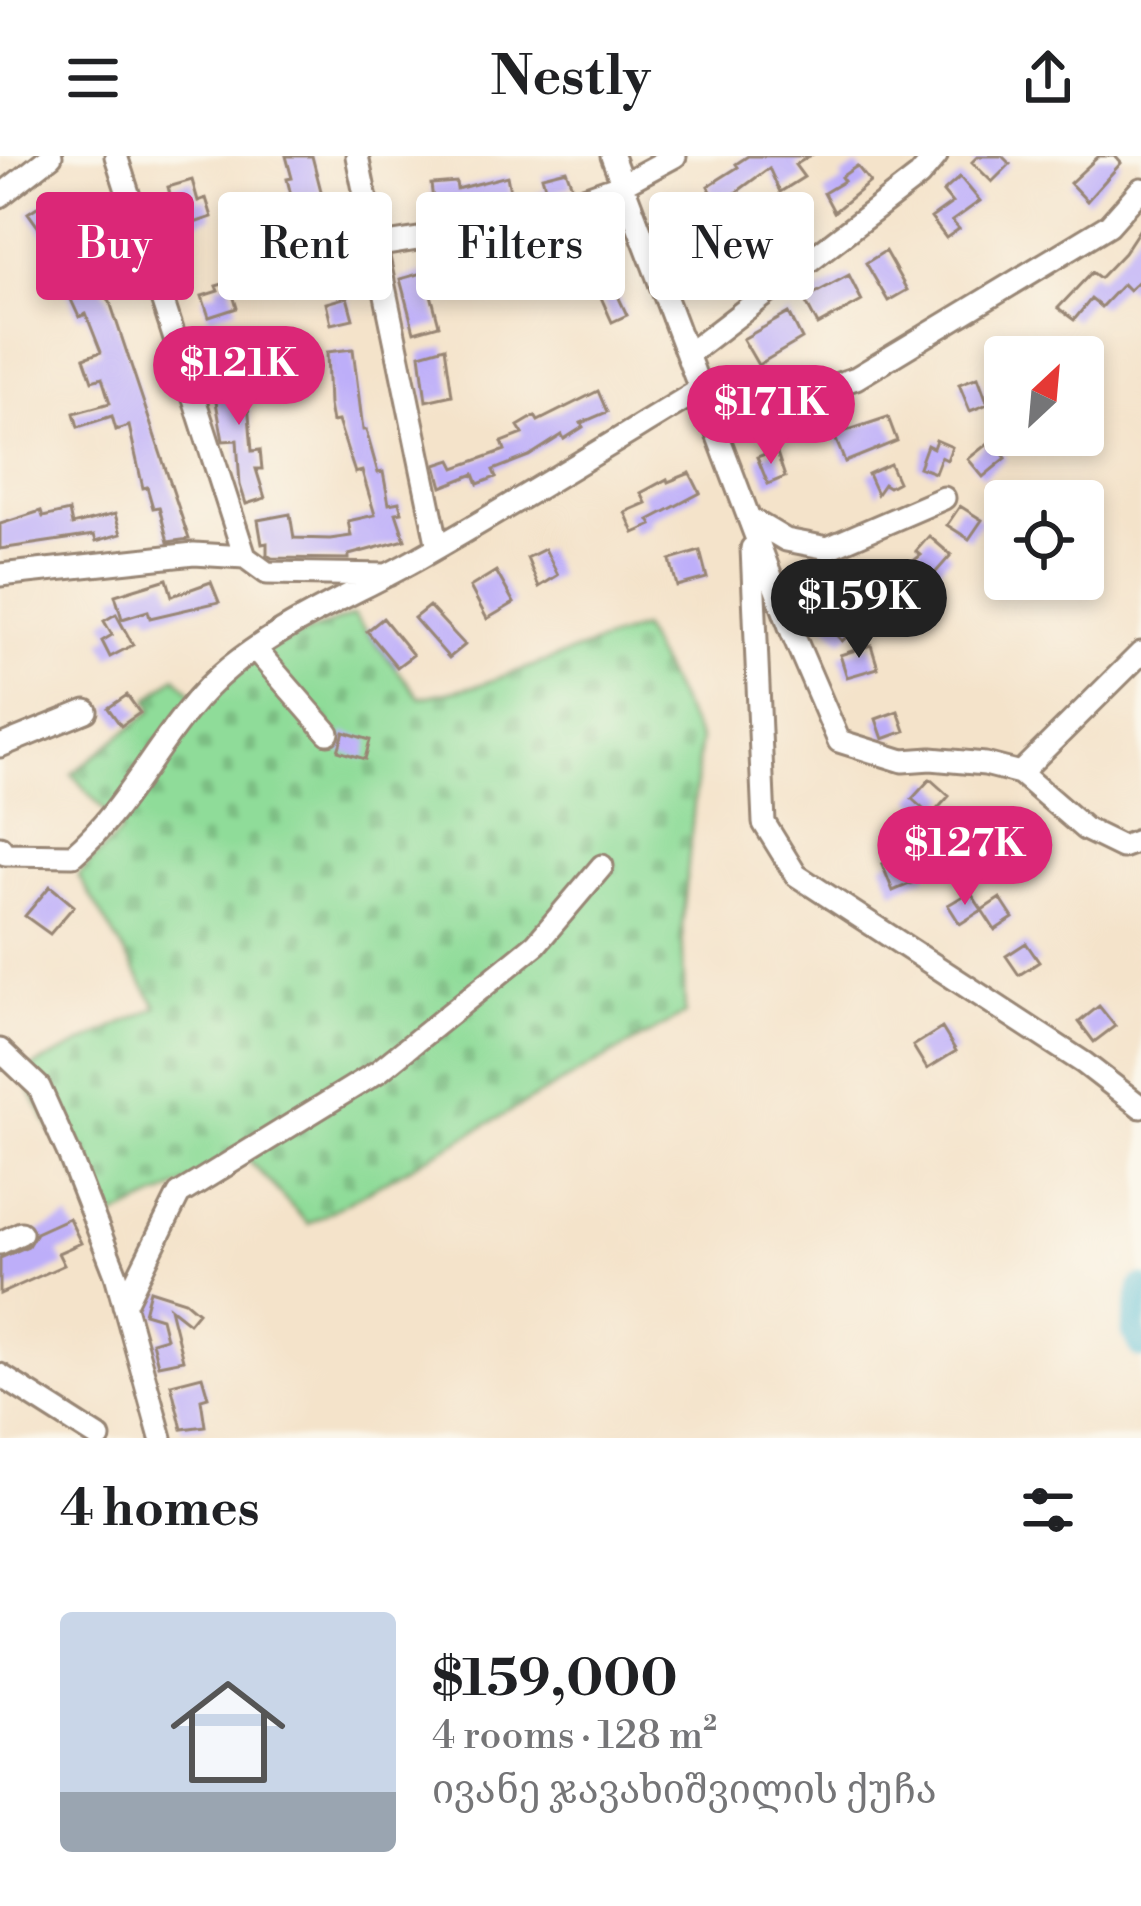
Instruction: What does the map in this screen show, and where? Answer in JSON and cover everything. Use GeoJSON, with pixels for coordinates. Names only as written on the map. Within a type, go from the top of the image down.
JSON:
{"type":"FeatureCollection","features":[{"type":"Feature","properties":{"kind":"street"},"geometry":{"type":"LineString","coordinates":[[0,196],[51,156]]}},
{"type":"Feature","properties":{"kind":"street"},"geometry":{"type":"LineString","coordinates":[[116,156],[245,556],[267,573],[388,575]]}},
{"type":"Feature","properties":{"kind":"street"},"geometry":{"type":"LineString","coordinates":[[356,156],[363,192]]}},
{"type":"Feature","properties":{"kind":"street"},"geometry":{"type":"LineString","coordinates":[[612,156],[839,741],[903,761],[985,764],[1020,773],[1084,829],[1122,847],[1141,840]]}},
{"type":"Feature","properties":{"kind":"street"},"geometry":{"type":"LineString","coordinates":[[392,243],[512,224],[623,184],[675,156]]}},
{"type":"Feature","properties":{"kind":"street"},"geometry":{"type":"LineString","coordinates":[[687,355],[914,166],[936,156]]}},
{"type":"Feature","properties":{"kind":"street"},"geometry":{"type":"LineString","coordinates":[[715,426],[856,377],[1109,226],[1141,189]]}},
{"type":"Feature","properties":{"kind":"street"},"geometry":{"type":"LineString","coordinates":[[385,300],[438,547]]}},
{"type":"Feature","properties":{"kind":"street"},"geometry":{"type":"LineString","coordinates":[[0,847],[5,854],[73,855],[112,817],[158,748],[226,670],[700,389]]}},
{"type":"Feature","properties":{"kind":"street"},"geometry":{"type":"LineString","coordinates":[[749,518],[786,540],[828,548],[944,498]]}},
{"type":"Feature","properties":{"kind":"street"},"geometry":{"type":"LineString","coordinates":[[749,518],[764,823],[796,875],[1084,1063],[1136,1104]]}},
{"type":"Feature","properties":{"kind":"street"},"geometry":{"type":"LineString","coordinates":[[0,575],[194,554],[245,556]]}},
{"type":"Feature","properties":{"kind":"street"},"geometry":{"type":"LineString","coordinates":[[255,649],[328,733]]}},
{"type":"Feature","properties":{"kind":"street"},"geometry":{"type":"LineString","coordinates":[[1020,773],[1141,653]]}},
{"type":"Feature","properties":{"kind":"street"},"geometry":{"type":"LineString","coordinates":[[0,746],[86,710]]}},
{"type":"Feature","properties":{"kind":"street"},"geometry":{"type":"LineString","coordinates":[[124,1305],[179,1194],[379,1071],[536,944],[602,866]]}},
{"type":"Feature","properties":{"kind":"street"},"geometry":{"type":"LineString","coordinates":[[0,1050],[39,1088],[116,1275],[161,1438]]}},
{"type":"Feature","properties":{"kind":"street"},"geometry":{"type":"LineString","coordinates":[[0,1375],[99,1438]]}},
{"type":"Feature","properties":{"kind":"green space"},"geometry":{"type":"Polygon","coordinates":[[[353,615],[420,698],[476,686],[641,628],[700,741],[682,927],[685,1014],[308,1224],[245,1156],[103,1222],[20,1073],[157,1007],[78,875],[122,831],[72,774],[153,710],[148,700],[176,676],[202,705],[263,650],[353,615]]]}},
{"type":"Feature","properties":{"kind":"building"},"geometry":{"type":"Polygon","coordinates":[[[286,156],[312,156],[321,192],[290,192],[287,179],[292,178],[286,156]]]}},
{"type":"Feature","properties":{"kind":"building"},"geometry":{"type":"Polygon","coordinates":[[[748,156],[810,156],[795,165],[804,177],[780,192],[769,168],[737,192],[711,192],[708,186],[748,156]]]}},
{"type":"Feature","properties":{"kind":"building"},"geometry":{"type":"Polygon","coordinates":[[[978,156],[1002,156],[1010,164],[992,182],[972,162],[978,156]]]}},
{"type":"Feature","properties":{"kind":"building"},"geometry":{"type":"Polygon","coordinates":[[[1099,156],[1115,156],[1121,163],[1087,201],[1070,183],[1099,156]]]}},
{"type":"Feature","properties":{"kind":"building"},"geometry":{"type":"Polygon","coordinates":[[[857,166],[870,182],[834,212],[824,193],[857,166]]]}},
{"type":"Feature","properties":{"kind":"building"},"geometry":{"type":"Polygon","coordinates":[[[566,170],[572,186],[541,192],[546,190],[542,176],[566,170]]]}},
{"type":"Feature","properties":{"kind":"building"},"geometry":{"type":"Polygon","coordinates":[[[507,176],[510,192],[432,192],[431,184],[456,182],[457,189],[507,176]]]}},
{"type":"Feature","properties":{"kind":"building"},"geometry":{"type":"Polygon","coordinates":[[[960,177],[980,201],[952,221],[959,229],[946,238],[931,218],[952,203],[943,192],[960,177]]]}},
{"type":"Feature","properties":{"kind":"building"},"geometry":{"type":"Polygon","coordinates":[[[192,180],[198,201],[206,198],[212,217],[194,223],[194,192],[169,192],[168,187],[192,180]]]}},
{"type":"Feature","properties":{"kind":"building"},"geometry":{"type":"Polygon","coordinates":[[[1141,227],[1141,279],[1129,290],[1123,284],[1101,307],[1091,299],[1074,320],[1058,308],[1092,272],[1100,278],[1141,227]]]}},
{"type":"Feature","properties":{"kind":"building"},"geometry":{"type":"Polygon","coordinates":[[[885,251],[907,290],[888,301],[866,263],[885,251]]]}},
{"type":"Feature","properties":{"kind":"building"},"geometry":{"type":"Polygon","coordinates":[[[416,275],[416,300],[432,300],[439,325],[414,332],[400,279],[416,275]]]}},
{"type":"Feature","properties":{"kind":"building"},"geometry":{"type":"Polygon","coordinates":[[[849,275],[862,301],[818,325],[805,300],[814,300],[814,294],[849,275]]]}},
{"type":"Feature","properties":{"kind":"building"},"geometry":{"type":"Polygon","coordinates":[[[218,291],[218,300],[235,300],[237,308],[209,317],[202,296],[218,291]]]}},
{"type":"Feature","properties":{"kind":"building"},"geometry":{"type":"Polygon","coordinates":[[[71,300],[110,302],[189,539],[168,542],[159,507],[153,508],[147,487],[143,488],[129,426],[116,430],[112,416],[78,427],[74,413],[110,403],[102,378],[92,381],[84,358],[101,352],[86,314],[79,317],[71,300]]]}},
{"type":"Feature","properties":{"kind":"building"},"geometry":{"type":"Polygon","coordinates":[[[348,300],[353,319],[331,324],[326,303],[348,300]]]}},
{"type":"Feature","properties":{"kind":"building"},"geometry":{"type":"Polygon","coordinates":[[[602,300],[620,300],[627,315],[612,322],[602,300]]]}},
{"type":"Feature","properties":{"kind":"building"},"geometry":{"type":"Polygon","coordinates":[[[789,313],[802,339],[758,365],[743,339],[789,313]]]}},
{"type":"Feature","properties":{"kind":"building"},"geometry":{"type":"Polygon","coordinates":[[[445,347],[452,395],[426,401],[420,354],[445,347]]]}},
{"type":"Feature","properties":{"kind":"building"},"geometry":{"type":"Polygon","coordinates":[[[353,349],[363,430],[378,473],[383,472],[389,504],[399,502],[402,512],[396,513],[405,540],[349,555],[349,559],[272,558],[267,555],[267,543],[262,544],[258,520],[290,514],[294,538],[330,539],[351,536],[348,521],[375,515],[362,471],[355,473],[329,405],[327,352],[353,349]]]}},
{"type":"Feature","properties":{"kind":"building"},"geometry":{"type":"Polygon","coordinates":[[[245,366],[252,451],[260,450],[262,469],[256,469],[265,498],[246,504],[237,440],[223,441],[211,374],[245,366]]]}},
{"type":"Feature","properties":{"kind":"building"},"geometry":{"type":"Polygon","coordinates":[[[773,377],[777,389],[744,400],[740,387],[773,377]]]}},
{"type":"Feature","properties":{"kind":"building"},"geometry":{"type":"Polygon","coordinates":[[[978,377],[984,406],[970,411],[959,384],[978,377]]]}},
{"type":"Feature","properties":{"kind":"building"},"geometry":{"type":"Polygon","coordinates":[[[598,391],[607,412],[581,423],[583,427],[564,439],[562,435],[529,456],[493,470],[496,477],[478,484],[474,474],[442,487],[436,465],[451,460],[455,468],[505,450],[502,442],[523,434],[518,426],[598,391]]]}},
{"type":"Feature","properties":{"kind":"building"},"geometry":{"type":"Polygon","coordinates":[[[888,417],[897,441],[845,462],[834,435],[888,417]]]}},
{"type":"Feature","properties":{"kind":"building"},"geometry":{"type":"Polygon","coordinates":[[[936,440],[952,447],[947,460],[941,457],[935,473],[919,467],[927,445],[933,448],[936,440]]]}},
{"type":"Feature","properties":{"kind":"building"},"geometry":{"type":"Polygon","coordinates":[[[984,446],[984,456],[1006,458],[983,477],[968,459],[984,446]]]}},
{"type":"Feature","properties":{"kind":"building"},"geometry":{"type":"Polygon","coordinates":[[[776,450],[785,477],[768,484],[757,457],[776,450]]]}},
{"type":"Feature","properties":{"kind":"building"},"geometry":{"type":"Polygon","coordinates":[[[890,464],[898,482],[889,487],[884,484],[877,494],[868,474],[890,464]]]}},
{"type":"Feature","properties":{"kind":"building"},"geometry":{"type":"Polygon","coordinates":[[[690,473],[700,493],[634,533],[625,512],[646,503],[641,493],[690,473]]]}},
{"type":"Feature","properties":{"kind":"building"},"geometry":{"type":"Polygon","coordinates":[[[960,506],[982,520],[969,539],[947,525],[960,506]]]}},
{"type":"Feature","properties":{"kind":"building"},"geometry":{"type":"Polygon","coordinates":[[[41,511],[43,517],[69,511],[72,525],[115,514],[121,534],[96,541],[94,535],[0,549],[0,524],[41,511]]]}},
{"type":"Feature","properties":{"kind":"building"},"geometry":{"type":"Polygon","coordinates":[[[929,536],[951,555],[929,580],[935,588],[902,619],[890,605],[908,590],[896,575],[921,555],[916,551],[929,536]]]}},
{"type":"Feature","properties":{"kind":"building"},"geometry":{"type":"Polygon","coordinates":[[[545,549],[558,575],[539,587],[527,558],[545,549]]]}},
{"type":"Feature","properties":{"kind":"building"},"geometry":{"type":"Polygon","coordinates":[[[700,551],[707,578],[677,586],[670,560],[700,551]]]}},
{"type":"Feature","properties":{"kind":"building"},"geometry":{"type":"Polygon","coordinates":[[[496,571],[514,603],[487,619],[470,587],[496,571]]]}},
{"type":"Feature","properties":{"kind":"building"},"geometry":{"type":"Polygon","coordinates":[[[167,579],[172,596],[211,582],[219,602],[150,618],[148,611],[122,619],[115,595],[167,579]]]}},
{"type":"Feature","properties":{"kind":"building"},"geometry":{"type":"Polygon","coordinates":[[[839,596],[862,622],[842,641],[818,615],[839,596]]]}},
{"type":"Feature","properties":{"kind":"building"},"geometry":{"type":"Polygon","coordinates":[[[429,606],[465,645],[449,658],[414,618],[429,606]]]}},
{"type":"Feature","properties":{"kind":"building"},"geometry":{"type":"Polygon","coordinates":[[[116,614],[133,645],[110,657],[102,641],[112,635],[104,621],[116,614]]]}},
{"type":"Feature","properties":{"kind":"building"},"geometry":{"type":"Polygon","coordinates":[[[383,618],[413,655],[397,667],[367,631],[383,618]]]}},
{"type":"Feature","properties":{"kind":"building"},"geometry":{"type":"Polygon","coordinates":[[[871,645],[878,668],[847,677],[840,655],[871,645]]]}},
{"type":"Feature","properties":{"kind":"building"},"geometry":{"type":"Polygon","coordinates":[[[127,695],[140,713],[121,726],[108,708],[127,695]]]}},
{"type":"Feature","properties":{"kind":"building"},"geometry":{"type":"Polygon","coordinates":[[[898,711],[905,731],[883,739],[876,719],[898,711]]]}},
{"type":"Feature","properties":{"kind":"building"},"geometry":{"type":"Polygon","coordinates":[[[344,732],[370,740],[365,759],[338,751],[344,732]]]}},
{"type":"Feature","properties":{"kind":"building"},"geometry":{"type":"Polygon","coordinates":[[[930,779],[949,796],[931,816],[912,799],[930,779]]]}},
{"type":"Feature","properties":{"kind":"building"},"geometry":{"type":"Polygon","coordinates":[[[916,849],[928,876],[893,891],[882,864],[916,849]]]}},
{"type":"Feature","properties":{"kind":"building"},"geometry":{"type":"Polygon","coordinates":[[[50,886],[74,906],[50,934],[25,916],[50,886]]]}},
{"type":"Feature","properties":{"kind":"building"},"geometry":{"type":"Polygon","coordinates":[[[970,892],[982,910],[960,924],[948,905],[970,892]]]}},
{"type":"Feature","properties":{"kind":"building"},"geometry":{"type":"Polygon","coordinates":[[[1000,898],[1013,918],[995,930],[982,910],[1000,898]]]}},
{"type":"Feature","properties":{"kind":"building"},"geometry":{"type":"Polygon","coordinates":[[[1026,943],[1039,962],[1019,975],[1006,956],[1026,943]]]}},
{"type":"Feature","properties":{"kind":"building"},"geometry":{"type":"Polygon","coordinates":[[[1099,1006],[1115,1026],[1094,1042],[1079,1022],[1099,1006]]]}},
{"type":"Feature","properties":{"kind":"building"},"geometry":{"type":"Polygon","coordinates":[[[942,1028],[956,1051],[927,1069],[913,1046],[942,1028]]]}},
{"type":"Feature","properties":{"kind":"building"},"geometry":{"type":"Polygon","coordinates":[[[69,1218],[81,1243],[58,1253],[64,1265],[0,1294],[0,1258],[28,1246],[36,1233],[69,1218]]]}},
{"type":"Feature","properties":{"kind":"building"},"geometry":{"type":"Polygon","coordinates":[[[150,1290],[185,1301],[198,1312],[189,1323],[170,1308],[183,1360],[158,1365],[152,1342],[166,1338],[161,1318],[144,1313],[150,1290]]]}},
{"type":"Feature","properties":{"kind":"building"},"geometry":{"type":"Polygon","coordinates":[[[202,1376],[208,1397],[201,1399],[205,1426],[182,1429],[171,1384],[202,1376]]]}},
{"type":"Feature","properties":{"kind":"waterway"},"geometry":{"type":"LineString","coordinates":[[1141,1287],[1133,1332],[1141,1347]]}}]}
